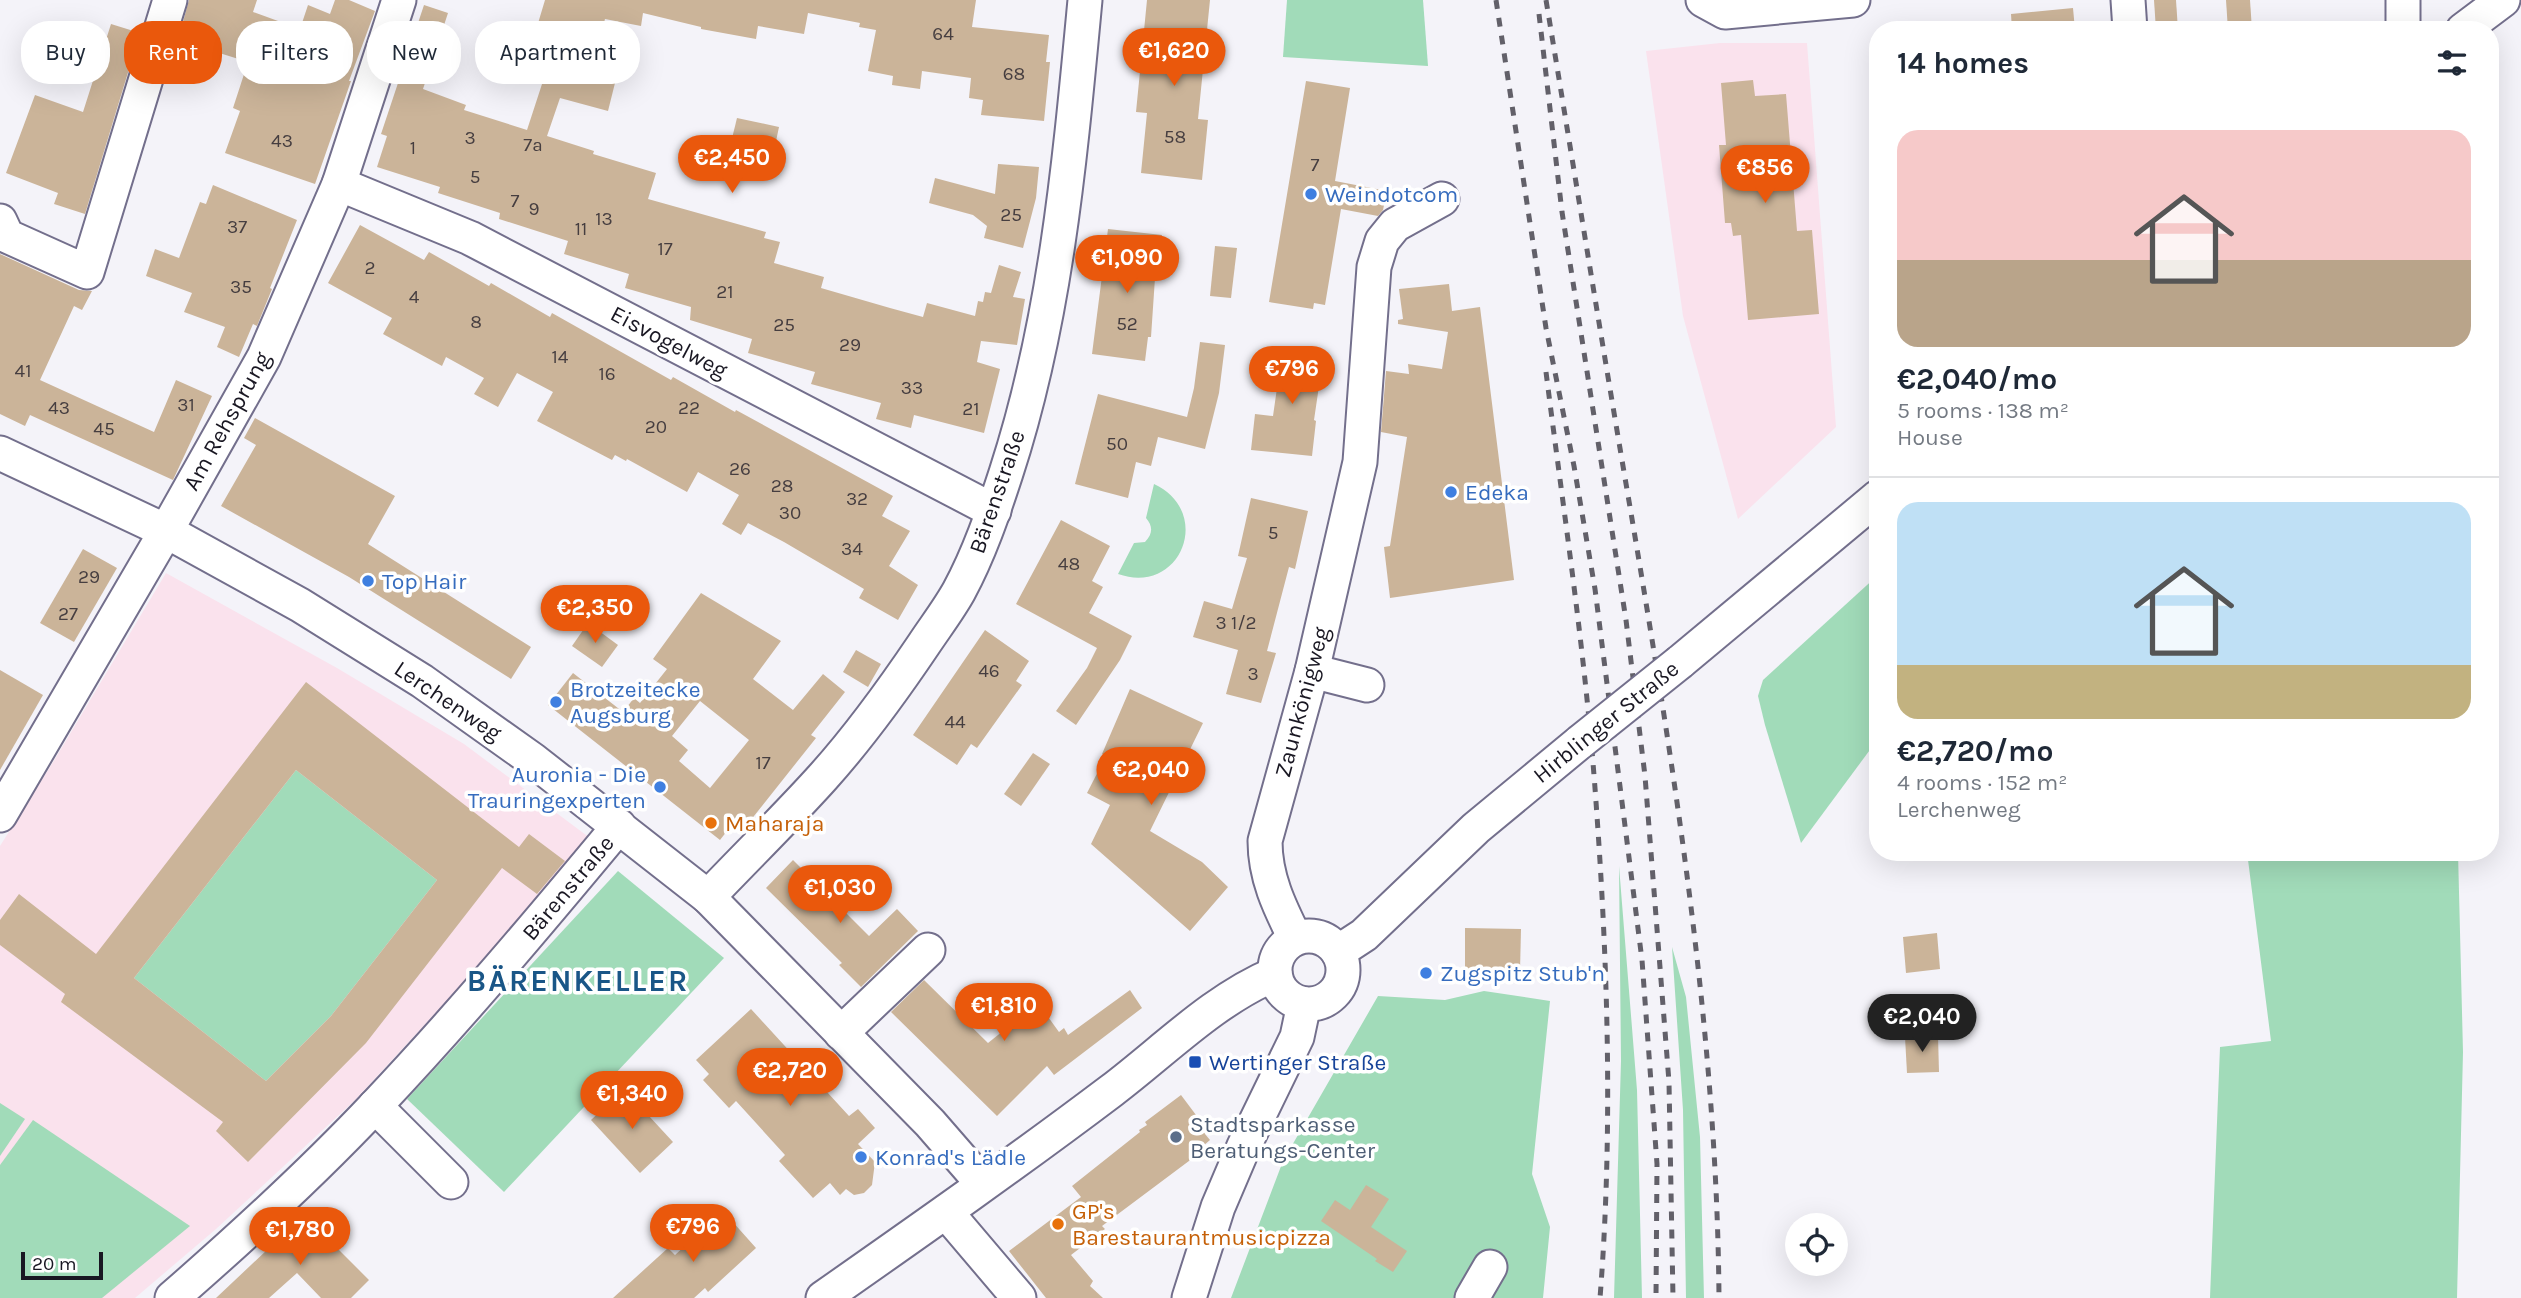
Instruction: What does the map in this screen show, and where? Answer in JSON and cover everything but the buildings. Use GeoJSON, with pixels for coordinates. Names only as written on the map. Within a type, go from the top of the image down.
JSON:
{"type":"FeatureCollection","features":[{"type":"Feature","properties":{"kind":"street"},"geometry":{"type":"LineString","coordinates":[[0,221],[7,236],[87,272],[170,0]]}},
{"type":"Feature","properties":{"kind":"street","name":"Am Rehsprung"},"geometry":{"type":"LineString","coordinates":[[0,815],[264,358],[339,184],[399,0]]}},
{"type":"Feature","properties":{"kind":"street","name":"Bärenstraße"},"geometry":{"type":"LineString","coordinates":[[708,897],[822,778],[882,702],[957,594],[993,511],[1014,450],[1040,351],[1067,187],[1085,0]]}},
{"type":"Feature","properties":{"kind":"street"},"geometry":{"type":"LineString","coordinates":[[1703,0],[1725,12],[1853,0]]}},
{"type":"Feature","properties":{"kind":"street"},"geometry":{"type":"LineString","coordinates":[[2127,0],[2129,21]]}},
{"type":"Feature","properties":{"kind":"street"},"geometry":{"type":"LineString","coordinates":[[2403,0],[2403,21]]}},
{"type":"Feature","properties":{"kind":"street"},"geometry":{"type":"LineString","coordinates":[[2475,21],[2503,0]]}},
{"type":"Feature","properties":{"kind":"street","name":"Eisvogelweg"},"geometry":{"type":"LineString","coordinates":[[339,184],[470,238],[993,511]]}},
{"type":"Feature","properties":{"kind":"street","name":"Zaunkönigweg"},"geometry":{"type":"LineString","coordinates":[[1295,938],[1270,881],[1265,862],[1265,841],[1312,671],[1360,462],[1374,267],[1382,241],[1395,225],[1442,199]]}},
{"type":"Feature","properties":{"kind":"street","name":"Lerchenweg"},"geometry":{"type":"LineString","coordinates":[[0,453],[166,531],[300,605],[422,681],[533,760],[708,897],[930,1123],[983,1184]]}},
{"type":"Feature","properties":{"kind":"street","name":"Hirblinger Straße"},"geometry":{"type":"LineString","coordinates":[[1338,952],[1364,935],[1476,828],[1869,504]]}},
{"type":"Feature","properties":{"kind":"street"},"geometry":{"type":"LineString","coordinates":[[1312,671],[1367,685]]}},
{"type":"Feature","properties":{"kind":"street","name":"Bärenstraße"},"geometry":{"type":"LineString","coordinates":[[172,1298],[245,1234],[375,1106],[504,964],[619,826]]}},
{"type":"Feature","properties":{"kind":"street"},"geometry":{"type":"LineString","coordinates":[[1314,935],[1332,944],[1338,952],[1343,971],[1335,992],[1326,999],[1304,1004],[1284,993],[1277,984],[1275,961],[1280,951],[1295,938],[1314,935]]}},
{"type":"Feature","properties":{"kind":"street"},"geometry":{"type":"LineString","coordinates":[[841,1033],[928,950]]}},
{"type":"Feature","properties":{"kind":"street"},"geometry":{"type":"LineString","coordinates":[[823,1298],[946,1212],[1113,1089],[1208,1014],[1252,983],[1275,974]]}},
{"type":"Feature","properties":{"kind":"street"},"geometry":{"type":"LineString","coordinates":[[1189,1298],[1218,1207],[1244,1146],[1297,1037],[1304,1004]]}},
{"type":"Feature","properties":{"kind":"street"},"geometry":{"type":"LineString","coordinates":[[375,1106],[451,1182]]}},
{"type":"Feature","properties":{"kind":"street"},"geometry":{"type":"LineString","coordinates":[[946,1212],[1019,1298]]}},
{"type":"Feature","properties":{"kind":"street"},"geometry":{"type":"LineString","coordinates":[[1472,1298],[1490,1267]]}},
{"type":"Feature","properties":{"kind":"shaded area"},"geometry":{"type":"Polygon","coordinates":[[[1720,43],[1807,43],[1836,427],[1738,519],[1683,316],[1646,51],[1720,43]]]}},
{"type":"Feature","properties":{"kind":"shaded area"},"geometry":{"type":"Polygon","coordinates":[[[166,573],[337,668],[464,744],[590,838],[506,937],[355,1100],[216,1229],[135,1298],[0,1298],[0,846],[166,573]]]}},
{"type":"Feature","properties":{"kind":"green space"},"geometry":{"type":"Polygon","coordinates":[[[1287,0],[1423,0],[1428,66],[1283,57],[1287,0]]]}},
{"type":"Feature","properties":{"kind":"green space"},"geometry":{"type":"Polygon","coordinates":[[[1154,484],[1172,497],[1183,513],[1186,531],[1182,548],[1173,563],[1159,573],[1140,578],[1118,574],[1134,543],[1145,542],[1150,536],[1151,527],[1146,518],[1154,484]]]}},
{"type":"Feature","properties":{"kind":"green space"},"geometry":{"type":"Polygon","coordinates":[[[1869,583],[1869,751],[1801,843],[1758,696],[1763,680],[1869,583]]]}},
{"type":"Feature","properties":{"kind":"green space"},"geometry":{"type":"Polygon","coordinates":[[[296,770],[437,880],[331,1016],[266,1081],[134,978],[296,770]]]}},
{"type":"Feature","properties":{"kind":"green space"},"geometry":{"type":"Polygon","coordinates":[[[2248,861],[2458,861],[2463,1052],[2457,1298],[2210,1298],[2220,1047],[2271,1041],[2248,861]]]}},
{"type":"Feature","properties":{"kind":"green space"},"geometry":{"type":"Polygon","coordinates":[[[1619,866],[1637,1090],[1642,1298],[1614,1298],[1621,1061],[1619,866]]]}},
{"type":"Feature","properties":{"kind":"green space"},"geometry":{"type":"Polygon","coordinates":[[[618,871],[724,958],[504,1192],[407,1099],[618,871]]]}},
{"type":"Feature","properties":{"kind":"green space"},"geometry":{"type":"Polygon","coordinates":[[[1672,947],[1686,997],[1700,1137],[1704,1298],[1686,1298],[1683,1110],[1672,947]]]}},
{"type":"Feature","properties":{"kind":"green space"},"geometry":{"type":"Polygon","coordinates":[[[1484,991],[1550,1001],[1532,1174],[1550,1227],[1543,1298],[1231,1298],[1283,1161],[1378,996],[1445,1000],[1484,991]]]}},
{"type":"Feature","properties":{"kind":"green space"},"geometry":{"type":"Polygon","coordinates":[[[0,1103],[25,1119],[0,1156],[0,1103]]]}},
{"type":"Feature","properties":{"kind":"green space"},"geometry":{"type":"Polygon","coordinates":[[[33,1120],[190,1226],[102,1298],[0,1298],[0,1165],[33,1120]]]}},
{"type":"Feature","properties":{"kind":"railway"},"geometry":{"type":"LineString","coordinates":[[1496,0],[1546,328],[1595,589],[1642,960],[1657,1164],[1656,1298]]}},
{"type":"Feature","properties":{"kind":"railway"},"geometry":{"type":"LineString","coordinates":[[1546,0],[1677,802],[1702,1000],[1716,1199],[1719,1298]]}},
{"type":"Feature","properties":{"kind":"railway"},"geometry":{"type":"LineString","coordinates":[[1539,14],[1562,212],[1626,620],[1645,776],[1669,1082],[1673,1298]]}},
{"type":"Feature","properties":{"kind":"railway"},"geometry":{"type":"LineString","coordinates":[[1546,372],[1592,748],[1600,864],[1608,1112],[1600,1298]]}},
{"type":"Feature","properties":{"kind":"place","name":"Weindotcom"},"geometry":{"type":"Point","coordinates":[1311,194]}},
{"type":"Feature","properties":{"kind":"place","name":"Edeka"},"geometry":{"type":"Point","coordinates":[1451,492]}},
{"type":"Feature","properties":{"kind":"place","name":"Top Hair"},"geometry":{"type":"Point","coordinates":[368,581]}},
{"type":"Feature","properties":{"kind":"place","name":"Brotzeitecke Augsburg"},"geometry":{"type":"Point","coordinates":[556,702]}},
{"type":"Feature","properties":{"kind":"place","name":"Auronia - Die Trauringexperten"},"geometry":{"type":"Point","coordinates":[660,787]}},
{"type":"Feature","properties":{"kind":"place","name":"Maharaja"},"geometry":{"type":"Point","coordinates":[711,823]}},
{"type":"Feature","properties":{"kind":"place","name":"Zugspitz Stub'n"},"geometry":{"type":"Point","coordinates":[1426,973]}},
{"type":"Feature","properties":{"kind":"place","name":"Wertinger Straße"},"geometry":{"type":"Point","coordinates":[1195,1062]}},
{"type":"Feature","properties":{"kind":"place","name":"Stadtsparkasse Beratungs-Center"},"geometry":{"type":"Point","coordinates":[1176,1137]}},
{"type":"Feature","properties":{"kind":"place","name":"Konrad's Lädle"},"geometry":{"type":"Point","coordinates":[861,1157]}},
{"type":"Feature","properties":{"kind":"place","name":"GP's Barestaurantmusicpizza"},"geometry":{"type":"Point","coordinates":[1058,1224]}},
{"type":"Feature","properties":{"kind":"district","name":"BÄRENKELLER"},"geometry":{"type":"Point","coordinates":[578,981]}}]}
